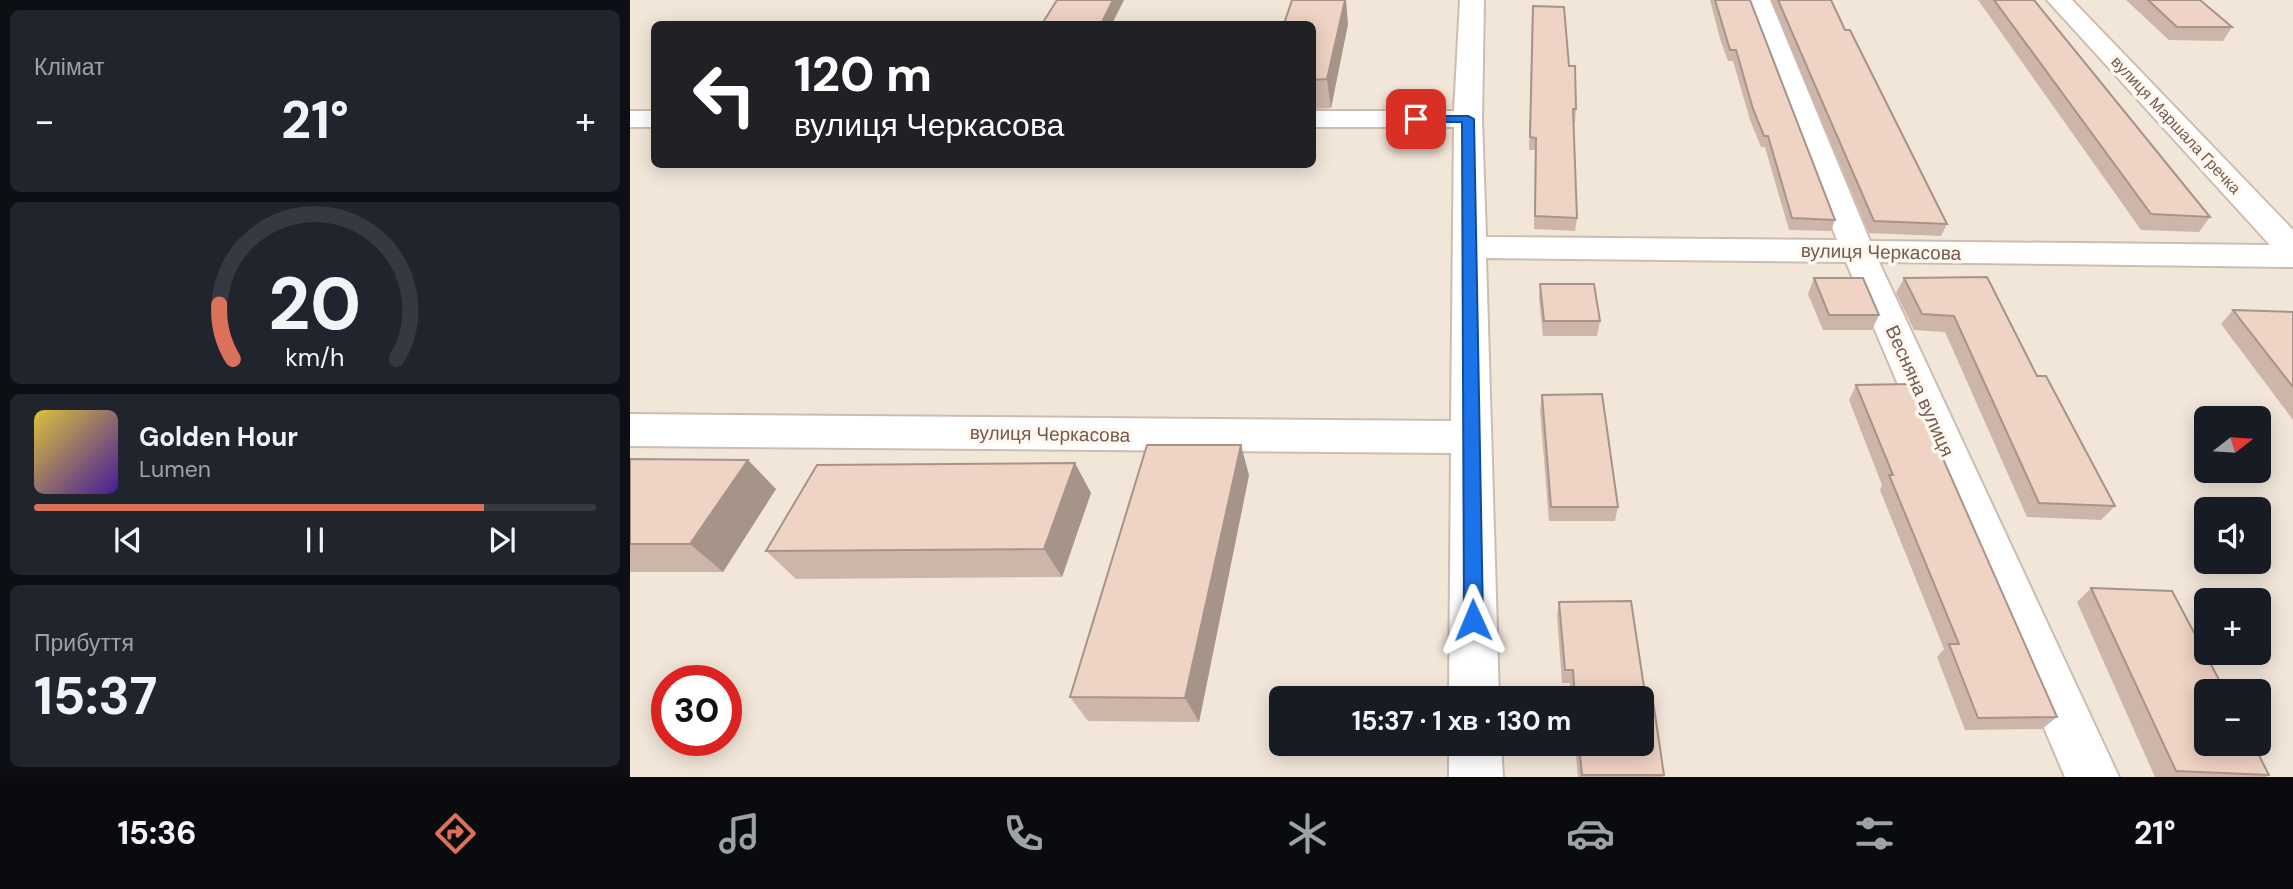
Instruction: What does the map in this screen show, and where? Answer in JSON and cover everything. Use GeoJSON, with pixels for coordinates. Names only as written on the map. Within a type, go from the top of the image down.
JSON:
{"type":"FeatureCollection","features":[{"type":"Feature","properties":{"kind":"street"},"geometry":{"type":"LineString","coordinates":[[1472,0],[1468,119],[1475,686]]}},
{"type":"Feature","properties":{"kind":"street","name":"Весняна вулиця"},"geometry":{"type":"LineString","coordinates":[[1758,0],[1858,252],[2092,777]]}},
{"type":"Feature","properties":{"kind":"street","name":"вулиця Маршала Гречка"},"geometry":{"type":"LineString","coordinates":[[2059,0],[2293,250]]}},
{"type":"Feature","properties":{"kind":"street"},"geometry":{"type":"LineString","coordinates":[[630,119],[651,119]]}},
{"type":"Feature","properties":{"kind":"street"},"geometry":{"type":"LineString","coordinates":[[1316,119],[1468,119]]}},
{"type":"Feature","properties":{"kind":"street","name":"вулиця Черкасова"},"geometry":{"type":"LineString","coordinates":[[1470,247],[2293,256]]}},
{"type":"Feature","properties":{"kind":"street","name":"вулиця Черкасова"},"geometry":{"type":"LineString","coordinates":[[630,430],[1471,438]]}},
{"type":"Feature","properties":{"kind":"street"},"geometry":{"type":"LineString","coordinates":[[1475,756],[1476,777]]}},
{"type":"Feature","properties":{"kind":"shaded area"},"geometry":{"type":"Polygon","coordinates":[[[630,0],[2293,0],[2293,777],[630,777],[630,0]]]}},
{"type":"Feature","properties":{"kind":"building"},"geometry":{"type":"Polygon","coordinates":[[[1057,0],[1113,0],[1102,21],[1044,21],[1057,0]]]}},
{"type":"Feature","properties":{"kind":"building"},"geometry":{"type":"Polygon","coordinates":[[[1292,0],[1345,0],[1327,79],[1316,80],[1316,21],[1285,21],[1292,0]]]}},
{"type":"Feature","properties":{"kind":"building"},"geometry":{"type":"Polygon","coordinates":[[[1715,0],[1750,0],[1835,220],[1792,218],[1768,136],[1764,136],[1753,109],[1736,50],[1730,50],[1715,0]]]}},
{"type":"Feature","properties":{"kind":"building"},"geometry":{"type":"Polygon","coordinates":[[[1778,0],[1831,0],[1845,30],[1850,30],[1947,224],[1874,221],[1778,0]]]}},
{"type":"Feature","properties":{"kind":"building"},"geometry":{"type":"Polygon","coordinates":[[[1994,0],[2034,0],[2210,217],[2151,214],[1994,0]]]}},
{"type":"Feature","properties":{"kind":"building"},"geometry":{"type":"Polygon","coordinates":[[[2148,0],[2200,0],[2232,27],[2177,27],[2148,0]]]}},
{"type":"Feature","properties":{"kind":"building"},"geometry":{"type":"Polygon","coordinates":[[[1533,6],[1564,7],[1569,66],[1575,66],[1576,109],[1573,109],[1577,218],[1535,216],[1536,138],[1530,137],[1533,6]]]}},
{"type":"Feature","properties":{"kind":"building"},"geometry":{"type":"Polygon","coordinates":[[[1987,277],[2037,376],[2046,376],[2115,506],[2039,503],[1954,316],[1922,314],[1904,278],[1987,277]]]}},
{"type":"Feature","properties":{"kind":"building"},"geometry":{"type":"Polygon","coordinates":[[[1814,278],[1863,278],[1879,315],[1829,315],[1814,278]]]}},
{"type":"Feature","properties":{"kind":"building"},"geometry":{"type":"Polygon","coordinates":[[[1540,284],[1594,284],[1600,321],[1544,321],[1540,284]]]}},
{"type":"Feature","properties":{"kind":"building"},"geometry":{"type":"Polygon","coordinates":[[[2233,310],[2293,312],[2293,387],[2233,310]]]}},
{"type":"Feature","properties":{"kind":"building"},"geometry":{"type":"Polygon","coordinates":[[[1910,384],[2057,717],[1978,718],[1949,644],[1959,644],[1889,475],[1893,475],[1856,385],[1910,384]]]}},
{"type":"Feature","properties":{"kind":"building"},"geometry":{"type":"Polygon","coordinates":[[[1602,394],[1618,507],[1551,507],[1542,395],[1602,394]]]}},
{"type":"Feature","properties":{"kind":"building"},"geometry":{"type":"Polygon","coordinates":[[[1147,445],[1241,445],[1185,698],[1070,697],[1147,445]]]}},
{"type":"Feature","properties":{"kind":"building"},"geometry":{"type":"Polygon","coordinates":[[[630,459],[748,460],[690,544],[630,544],[630,459]]]}},
{"type":"Feature","properties":{"kind":"building"},"geometry":{"type":"Polygon","coordinates":[[[1075,463],[1044,549],[766,551],[817,465],[1075,463]]]}},
{"type":"Feature","properties":{"kind":"building"},"geometry":{"type":"Polygon","coordinates":[[[2091,588],[2172,591],[2194,633],[2194,665],[2211,665],[2219,679],[2194,679],[2194,756],[2259,756],[2269,775],[2176,771],[2091,588]]]}},
{"type":"Feature","properties":{"kind":"building"},"geometry":{"type":"Polygon","coordinates":[[[1631,601],[1644,686],[1574,686],[1573,670],[1565,670],[1559,602],[1631,601]]]}},
{"type":"Feature","properties":{"kind":"building"},"geometry":{"type":"Polygon","coordinates":[[[1654,708],[1664,775],[1582,775],[1580,756],[1654,756],[1654,708]]]}},
{"type":"Feature","properties":{"kind":"route"},"geometry":{"type":"LineString","coordinates":[[1416,119],[1468,119],[1473,620]]}}]}
